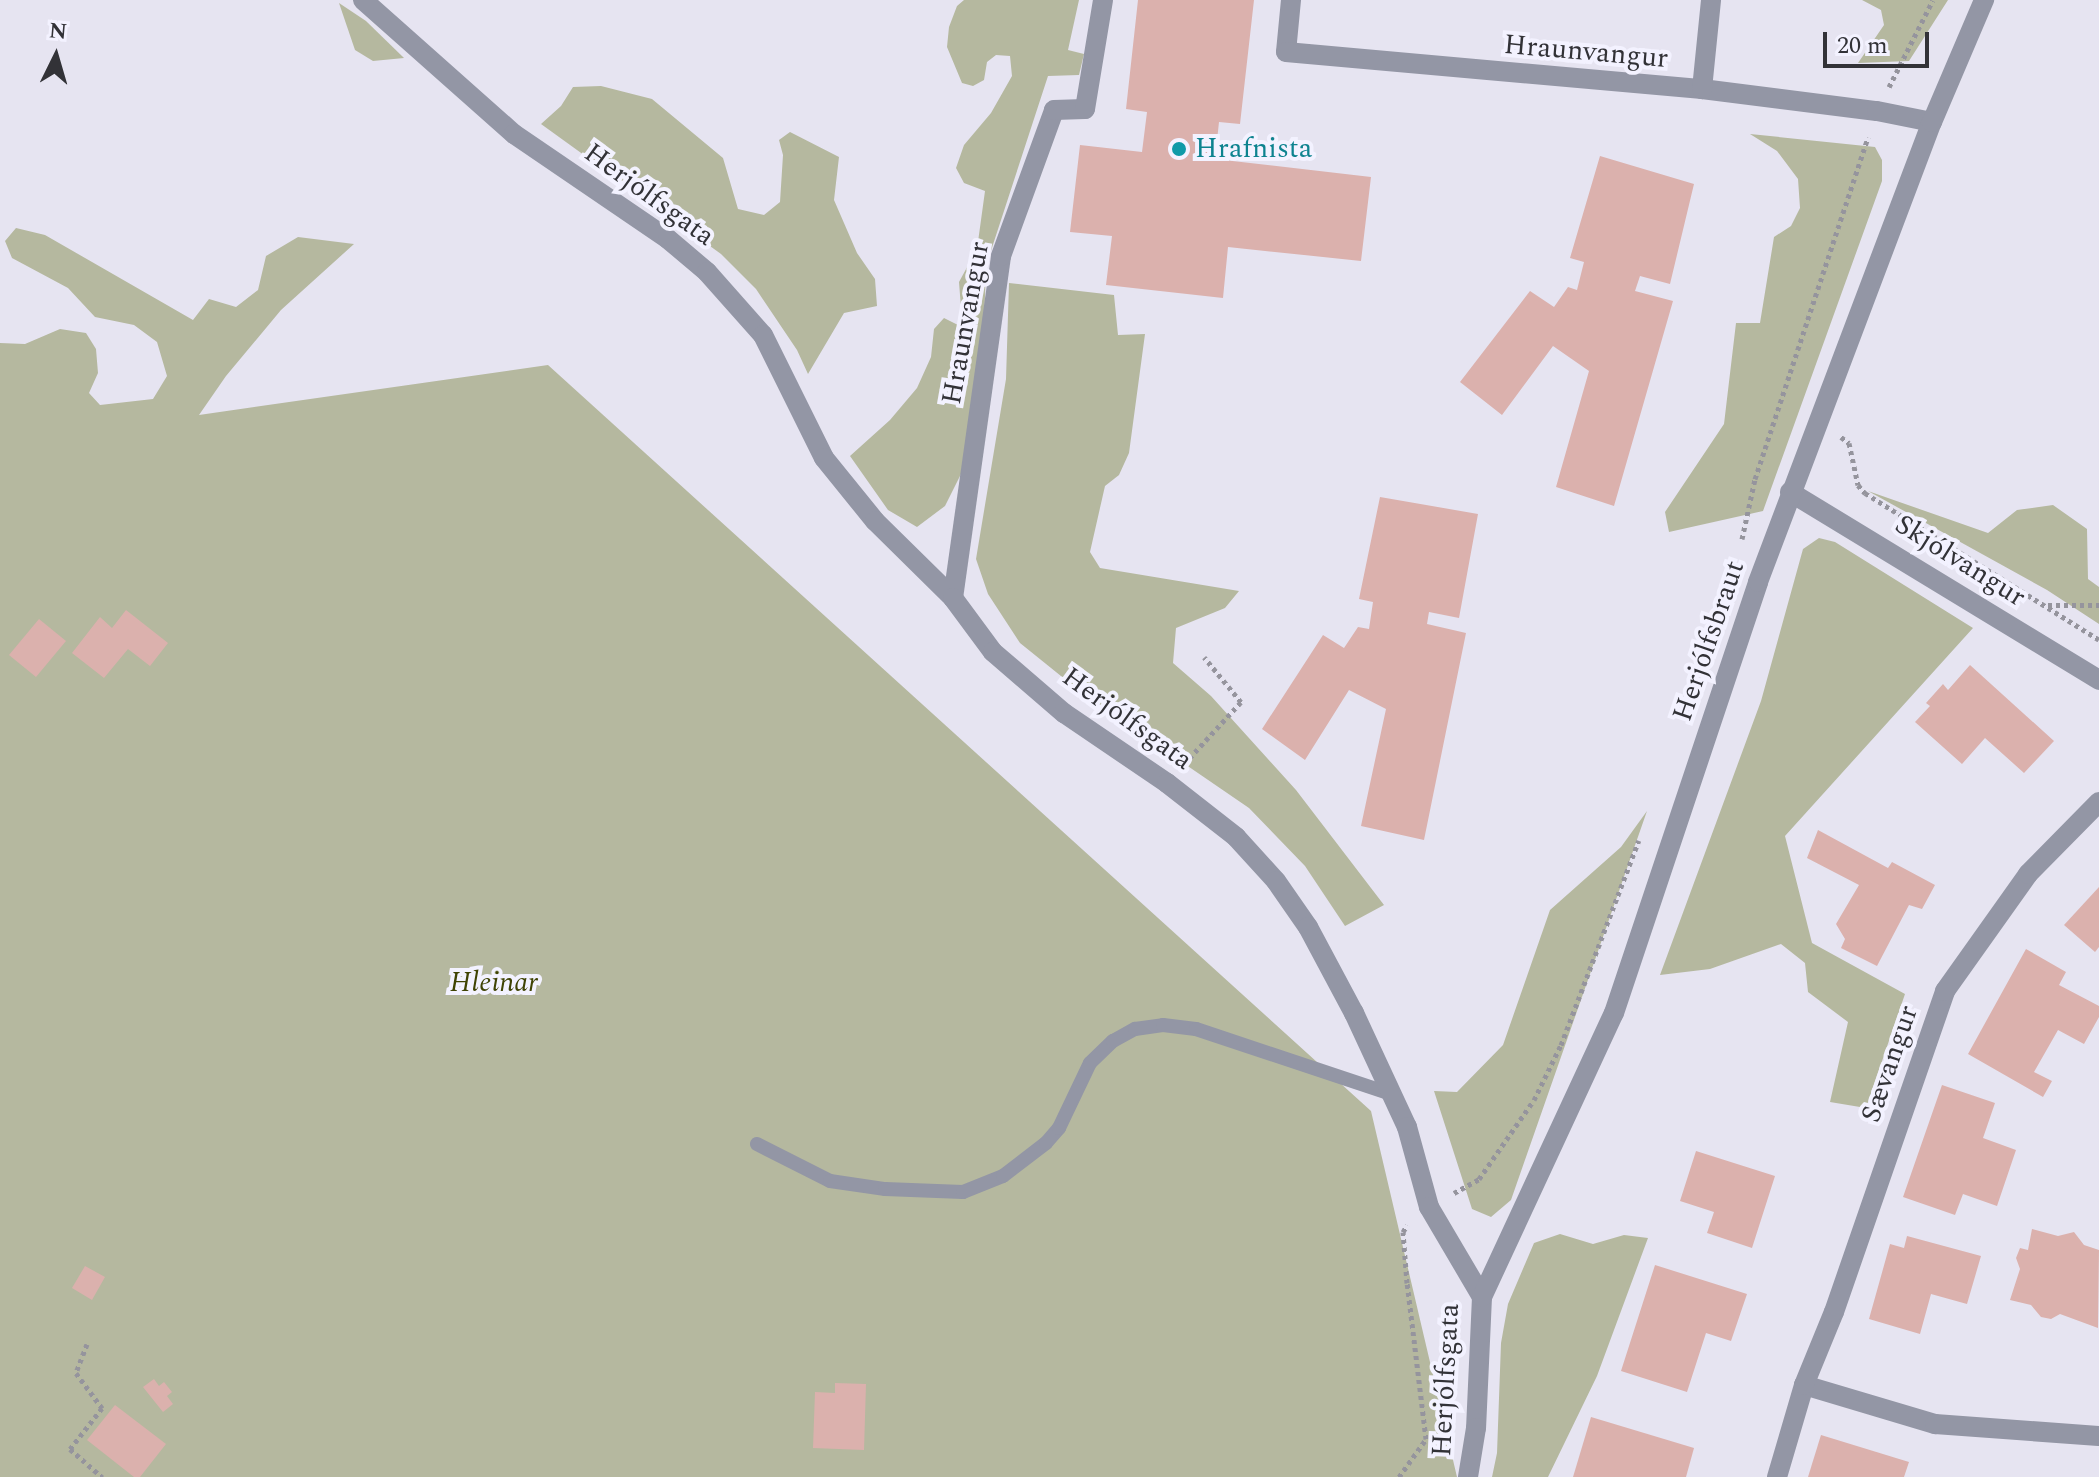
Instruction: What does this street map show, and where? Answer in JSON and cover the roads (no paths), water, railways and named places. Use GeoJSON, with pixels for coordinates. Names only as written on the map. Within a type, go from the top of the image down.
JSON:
{"type":"FeatureCollection","features":[{"type":"Feature","properties":{"kind":"street","name":"Herjólfsgata"},"geometry":{"type":"LineString","coordinates":[[363,0],[514,134],[668,239],[707,272],[763,335],[824,458],[875,521],[953,598],[993,652],[1064,713],[1167,783],[1236,837],[1276,881],[1308,927],[1354,1013],[1407,1127],[1429,1207],[1482,1297],[1476,1428],[1468,1477]]}},
{"type":"Feature","properties":{"kind":"street","name":"Hraunvangur"},"geometry":{"type":"LineString","coordinates":[[953,598],[1001,256],[1054,110],[1085,109],[1103,0]]}},
{"type":"Feature","properties":{"kind":"street","name":"Hraunvangur"},"geometry":{"type":"LineString","coordinates":[[1291,0],[1286,52],[1702,89],[1877,111],[1932,122]]}},
{"type":"Feature","properties":{"kind":"street"},"geometry":{"type":"LineString","coordinates":[[1702,89],[1711,0]]}},
{"type":"Feature","properties":{"kind":"street","name":"Herjólfsbraut"},"geometry":{"type":"LineString","coordinates":[[1482,1297],[1614,1013],[1741,628],[1790,492],[1932,122],[1984,0]]}},
{"type":"Feature","properties":{"kind":"street","name":"Skjólvangur"},"geometry":{"type":"LineString","coordinates":[[1790,492],[2099,680]]}},
{"type":"Feature","properties":{"kind":"street","name":"Sævangur"},"geometry":{"type":"LineString","coordinates":[[1777,1477],[1804,1385],[1834,1312],[1945,991],[2028,874],[2099,802]]}},
{"type":"Feature","properties":{"kind":"street"},"geometry":{"type":"LineString","coordinates":[[1804,1385],[1935,1424],[2099,1436]]}},
{"type":"Feature","properties":{"kind":"lane"},"geometry":{"type":"LineString","coordinates":[[757,1144],[830,1181],[885,1189],[963,1192],[1003,1176],[1046,1143],[1059,1128],[1090,1063],[1113,1041],[1135,1029],[1163,1025],[1196,1029],[1391,1094]]}},
{"type":"Feature","properties":{"kind":"place","name":"Hrafnista"},"geometry":{"type":"Point","coordinates":[1179,149]}},
{"type":"Feature","properties":{"kind":"park label","name":"Hleinar"},"geometry":{"type":"Point","coordinates":[494,983]}}]}
